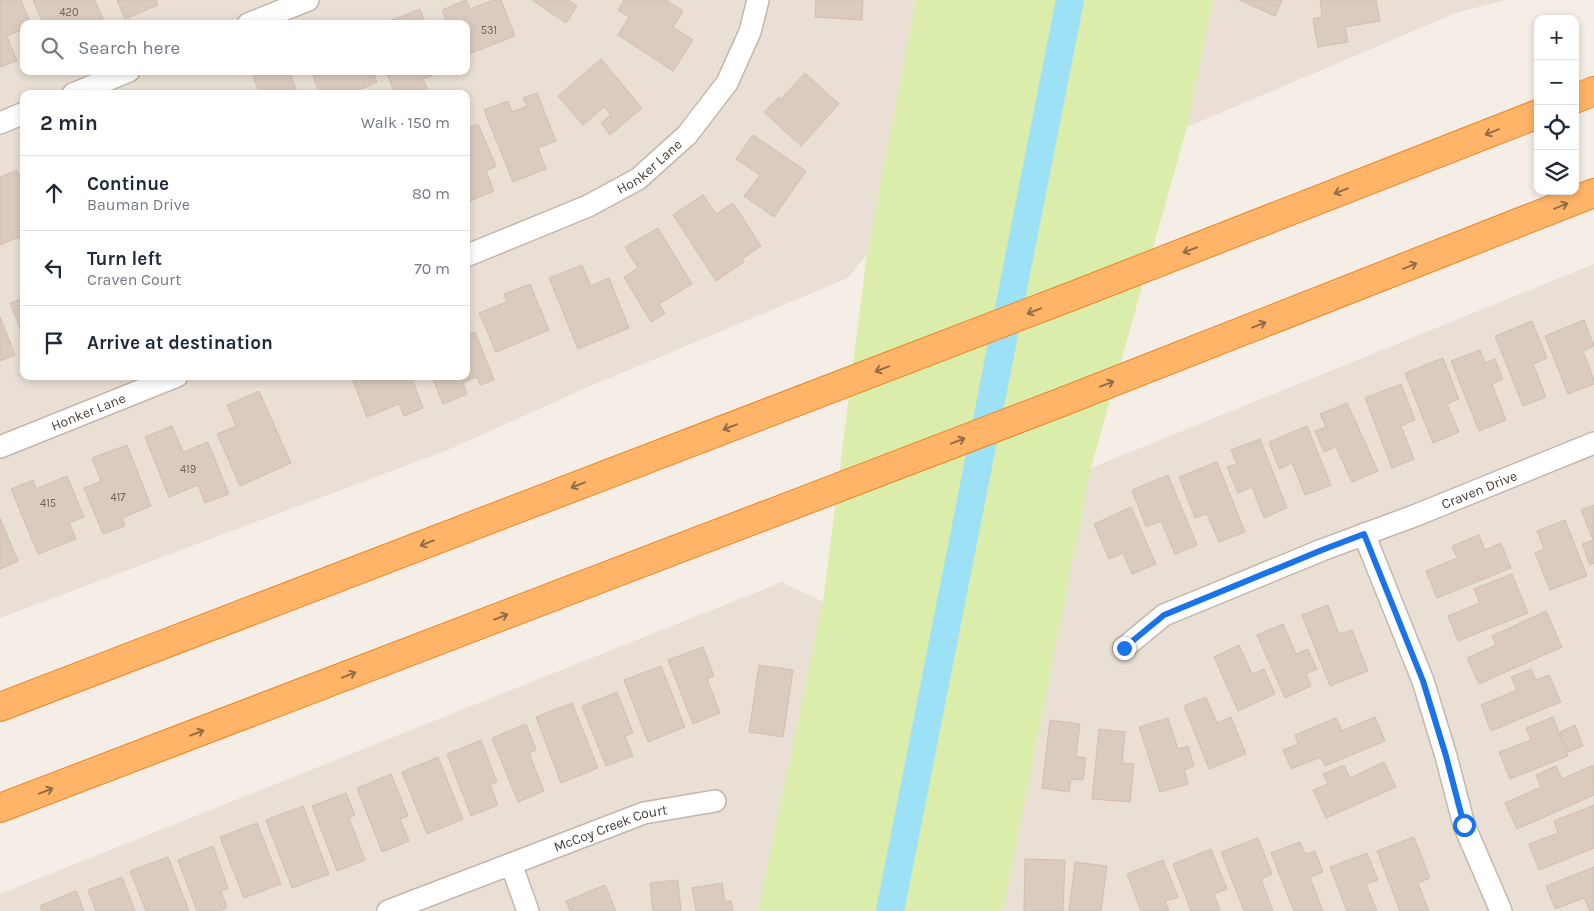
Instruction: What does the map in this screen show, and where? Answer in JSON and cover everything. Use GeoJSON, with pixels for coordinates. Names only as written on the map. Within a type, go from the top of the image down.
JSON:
{"type":"FeatureCollection","features":[{"type":"Feature","properties":{"kind":"highway"},"geometry":{"type":"LineString","coordinates":[[1579,97],[1594,91]]}},
{"type":"Feature","properties":{"kind":"highway"},"geometry":{"type":"LineString","coordinates":[[0,706],[1080,294],[1534,116]]}},
{"type":"Feature","properties":{"kind":"highway"},"geometry":{"type":"LineString","coordinates":[[0,808],[1062,402],[1594,193]]}},
{"type":"Feature","properties":{"kind":"street"},"geometry":{"type":"LineString","coordinates":[[258,20],[308,0]]}},
{"type":"Feature","properties":{"kind":"street","name":"Honker Lane"},"geometry":{"type":"LineString","coordinates":[[470,254],[588,206],[638,179],[687,135],[727,83],[750,32],[758,0]]}},
{"type":"Feature","properties":{"kind":"street"},"geometry":{"type":"LineString","coordinates":[[83,90],[119,75]]}},
{"type":"Feature","properties":{"kind":"street"},"geometry":{"type":"LineString","coordinates":[[0,123],[20,115]]}},
{"type":"Feature","properties":{"kind":"street","name":"Honker Lane"},"geometry":{"type":"LineString","coordinates":[[0,447],[167,380]]}},
{"type":"Feature","properties":{"kind":"street","name":"Craven Drive"},"geometry":{"type":"LineString","coordinates":[[1124,648],[1164,615],[1322,550],[1594,444]]}},
{"type":"Feature","properties":{"kind":"street"},"geometry":{"type":"LineString","coordinates":[[1364,534],[1423,681],[1446,756],[1464,825],[1501,911]]}},
{"type":"Feature","properties":{"kind":"street","name":"McCoy Creek Court"},"geometry":{"type":"LineString","coordinates":[[388,911],[644,813],[714,801]]}},
{"type":"Feature","properties":{"kind":"street"},"geometry":{"type":"LineString","coordinates":[[510,864],[528,911]]}},
{"type":"Feature","properties":{"kind":"shaded area"},"geometry":{"type":"Polygon","coordinates":[[[0,0],[916,0],[867,254],[848,278],[581,390],[450,449],[0,618],[0,0]]]}},
{"type":"Feature","properties":{"kind":"shaded area"},"geometry":{"type":"Polygon","coordinates":[[[1213,0],[1505,0],[1456,13],[1187,127],[1213,0]]]}},
{"type":"Feature","properties":{"kind":"shaded area"},"geometry":{"type":"Polygon","coordinates":[[[1594,264],[1594,911],[1003,911],[1091,468],[1594,264]]]}},
{"type":"Feature","properties":{"kind":"shaded area"},"geometry":{"type":"Polygon","coordinates":[[[782,582],[823,602],[758,911],[0,911],[0,894],[782,582]]]}},
{"type":"Feature","properties":{"kind":"green space"},"geometry":{"type":"Polygon","coordinates":[[[916,0],[1213,0],[1187,127],[1091,468],[1003,911],[758,911],[823,602],[867,254],[916,0]]]}},
{"type":"Feature","properties":{"kind":"building"},"geometry":{"type":"Polygon","coordinates":[[[0,0],[21,0],[29,20],[20,20],[20,31],[7,36],[17,61],[0,67],[0,0]]]}},
{"type":"Feature","properties":{"kind":"building"},"geometry":{"type":"Polygon","coordinates":[[[33,0],[95,0],[103,20],[41,20],[33,0]]]}},
{"type":"Feature","properties":{"kind":"building"},"geometry":{"type":"Polygon","coordinates":[[[117,0],[156,0],[158,5],[125,19],[117,0]]]}},
{"type":"Feature","properties":{"kind":"building"},"geometry":{"type":"Polygon","coordinates":[[[466,0],[470,9],[493,0],[501,0],[515,36],[470,53],[470,20],[446,20],[442,10],[466,0]]]}},
{"type":"Feature","properties":{"kind":"building"},"geometry":{"type":"Polygon","coordinates":[[[532,0],[568,0],[577,6],[566,23],[532,0]]]}},
{"type":"Feature","properties":{"kind":"building"},"geometry":{"type":"Polygon","coordinates":[[[624,0],[666,0],[683,11],[673,27],[693,40],[673,71],[618,35],[629,17],[618,10],[624,0]]]}},
{"type":"Feature","properties":{"kind":"building"},"geometry":{"type":"Polygon","coordinates":[[[816,0],[863,0],[862,20],[815,17],[816,0]]]}},
{"type":"Feature","properties":{"kind":"building"},"geometry":{"type":"Polygon","coordinates":[[[1239,0],[1282,0],[1275,16],[1239,0]]]}},
{"type":"Feature","properties":{"kind":"building"},"geometry":{"type":"Polygon","coordinates":[[[1320,0],[1376,0],[1380,21],[1345,27],[1348,42],[1318,47],[1313,19],[1322,17],[1320,0]]]}},
{"type":"Feature","properties":{"kind":"building"},"geometry":{"type":"Polygon","coordinates":[[[420,9],[424,20],[392,20],[420,9]]]}},
{"type":"Feature","properties":{"kind":"building"},"geometry":{"type":"Polygon","coordinates":[[[601,59],[642,108],[610,135],[601,123],[611,115],[604,107],[583,125],[558,96],[601,59]]]}},
{"type":"Feature","properties":{"kind":"building"},"geometry":{"type":"Polygon","coordinates":[[[805,73],[839,104],[801,146],[764,112],[779,97],[781,99],[805,73]]]}},
{"type":"Feature","properties":{"kind":"building"},"geometry":{"type":"Polygon","coordinates":[[[291,75],[296,90],[258,90],[253,76],[291,75]]]}},
{"type":"Feature","properties":{"kind":"building"},"geometry":{"type":"Polygon","coordinates":[[[313,75],[374,75],[377,82],[358,90],[318,90],[313,75]]]}},
{"type":"Feature","properties":{"kind":"building"},"geometry":{"type":"Polygon","coordinates":[[[388,75],[433,75],[423,79],[428,90],[393,90],[388,75]]]}},
{"type":"Feature","properties":{"kind":"building"},"geometry":{"type":"Polygon","coordinates":[[[537,93],[556,141],[538,148],[546,169],[513,182],[484,110],[508,101],[512,112],[527,106],[523,98],[537,93]]]}},
{"type":"Feature","properties":{"kind":"building"},"geometry":{"type":"Polygon","coordinates":[[[478,124],[496,166],[486,171],[494,191],[470,201],[470,127],[478,124]]]}},
{"type":"Feature","properties":{"kind":"building"},"geometry":{"type":"Polygon","coordinates":[[[753,135],[806,171],[774,217],[744,196],[760,175],[736,159],[753,135]]]}},
{"type":"Feature","properties":{"kind":"building"},"geometry":{"type":"Polygon","coordinates":[[[17,170],[20,178],[20,236],[0,245],[0,177],[17,170]]]}},
{"type":"Feature","properties":{"kind":"building"},"geometry":{"type":"Polygon","coordinates":[[[703,195],[716,214],[733,203],[761,246],[742,259],[744,262],[716,281],[673,215],[703,195]]]}},
{"type":"Feature","properties":{"kind":"building"},"geometry":{"type":"Polygon","coordinates":[[[658,228],[692,284],[659,304],[665,313],[651,322],[624,277],[638,268],[625,247],[658,228]]]}},
{"type":"Feature","properties":{"kind":"building"},"geometry":{"type":"Polygon","coordinates":[[[582,265],[591,286],[609,278],[629,328],[578,349],[549,278],[582,265]]]}},
{"type":"Feature","properties":{"kind":"building"},"geometry":{"type":"Polygon","coordinates":[[[530,284],[549,330],[496,352],[479,313],[507,302],[504,294],[530,284]]]}},
{"type":"Feature","properties":{"kind":"building"},"geometry":{"type":"Polygon","coordinates":[[[20,299],[20,328],[10,303],[20,299]]]}},
{"type":"Feature","properties":{"kind":"building"},"geometry":{"type":"Polygon","coordinates":[[[0,317],[15,355],[0,361],[0,317]]]}},
{"type":"Feature","properties":{"kind":"building"},"geometry":{"type":"Polygon","coordinates":[[[1584,320],[1594,346],[1583,351],[1594,384],[1568,394],[1545,336],[1584,320]]]}},
{"type":"Feature","properties":{"kind":"building"},"geometry":{"type":"Polygon","coordinates":[[[1532,321],[1547,358],[1533,364],[1546,397],[1523,406],[1495,336],[1532,321]]]}},
{"type":"Feature","properties":{"kind":"building"},"geometry":{"type":"Polygon","coordinates":[[[475,332],[494,380],[480,385],[477,377],[470,380],[470,334],[475,332]]]}},
{"type":"Feature","properties":{"kind":"building"},"geometry":{"type":"Polygon","coordinates":[[[1480,350],[1485,363],[1495,359],[1503,379],[1492,384],[1506,420],[1479,431],[1451,361],[1480,350]]]}},
{"type":"Feature","properties":{"kind":"building"},"geometry":{"type":"Polygon","coordinates":[[[1443,358],[1459,399],[1447,404],[1459,432],[1433,443],[1405,373],[1443,358]]]}},
{"type":"Feature","properties":{"kind":"building"},"geometry":{"type":"Polygon","coordinates":[[[353,380],[412,380],[423,408],[404,416],[399,404],[367,417],[353,380]]]}},
{"type":"Feature","properties":{"kind":"building"},"geometry":{"type":"Polygon","coordinates":[[[434,380],[470,380],[463,383],[467,394],[443,404],[434,380]]]}},
{"type":"Feature","properties":{"kind":"building"},"geometry":{"type":"Polygon","coordinates":[[[1401,384],[1415,420],[1401,426],[1414,459],[1392,468],[1365,398],[1401,384]]]}},
{"type":"Feature","properties":{"kind":"building"},"geometry":{"type":"Polygon","coordinates":[[[259,391],[291,463],[240,486],[217,434],[236,426],[227,405],[259,391]]]}},
{"type":"Feature","properties":{"kind":"building"},"geometry":{"type":"Polygon","coordinates":[[[1347,403],[1378,471],[1352,482],[1336,447],[1324,452],[1315,431],[1326,427],[1320,414],[1347,403]]]}},
{"type":"Feature","properties":{"kind":"building"},"geometry":{"type":"Polygon","coordinates":[[[172,426],[183,452],[208,442],[229,494],[205,503],[198,485],[169,497],[145,437],[172,426]]]}},
{"type":"Feature","properties":{"kind":"building"},"geometry":{"type":"Polygon","coordinates":[[[1307,426],[1331,485],[1305,495],[1292,463],[1279,469],[1269,442],[1307,426]]]}},
{"type":"Feature","properties":{"kind":"building"},"geometry":{"type":"Polygon","coordinates":[[[1260,439],[1287,508],[1264,518],[1252,487],[1238,493],[1227,467],[1237,464],[1231,450],[1260,439]]]}},
{"type":"Feature","properties":{"kind":"building"},"geometry":{"type":"Polygon","coordinates":[[[127,445],[151,506],[122,518],[125,526],[103,534],[84,488],[101,481],[92,458],[127,445]]]}},
{"type":"Feature","properties":{"kind":"building"},"geometry":{"type":"Polygon","coordinates":[[[1217,462],[1245,532],[1219,542],[1207,514],[1195,518],[1179,477],[1217,462]]]}},
{"type":"Feature","properties":{"kind":"building"},"geometry":{"type":"Polygon","coordinates":[[[1168,475],[1197,545],[1175,554],[1161,521],[1146,527],[1132,490],[1168,475]]]}},
{"type":"Feature","properties":{"kind":"building"},"geometry":{"type":"Polygon","coordinates":[[[67,476],[84,517],[69,523],[76,539],[38,554],[11,489],[33,480],[36,489],[67,476]]]}},
{"type":"Feature","properties":{"kind":"building"},"geometry":{"type":"Polygon","coordinates":[[[1594,505],[1594,563],[1590,565],[1582,544],[1593,540],[1581,510],[1594,505]]]}},
{"type":"Feature","properties":{"kind":"building"},"geometry":{"type":"Polygon","coordinates":[[[1131,507],[1156,564],[1132,574],[1123,553],[1109,559],[1094,524],[1131,507]]]}},
{"type":"Feature","properties":{"kind":"building"},"geometry":{"type":"Polygon","coordinates":[[[0,518],[18,561],[0,569],[0,518]]]}},
{"type":"Feature","properties":{"kind":"building"},"geometry":{"type":"Polygon","coordinates":[[[1565,520],[1587,576],[1550,590],[1535,553],[1544,549],[1537,531],[1565,520]]]}},
{"type":"Feature","properties":{"kind":"building"},"geometry":{"type":"Polygon","coordinates":[[[1479,535],[1485,550],[1501,543],[1511,568],[1437,598],[1426,571],[1457,558],[1452,546],[1479,535]]]}},
{"type":"Feature","properties":{"kind":"building"},"geometry":{"type":"Polygon","coordinates":[[[1512,574],[1528,613],[1458,641],[1448,616],[1480,603],[1474,589],[1512,574]]]}},
{"type":"Feature","properties":{"kind":"building"},"geometry":{"type":"Polygon","coordinates":[[[1328,605],[1339,634],[1352,630],[1368,671],[1330,686],[1302,615],[1328,605]]]}},
{"type":"Feature","properties":{"kind":"building"},"geometry":{"type":"Polygon","coordinates":[[[1546,611],[1562,647],[1479,684],[1467,658],[1496,645],[1492,636],[1546,611]]]}},
{"type":"Feature","properties":{"kind":"building"},"geometry":{"type":"Polygon","coordinates":[[[1283,624],[1296,654],[1308,649],[1317,669],[1306,674],[1311,686],[1285,698],[1257,635],[1283,624]]]}},
{"type":"Feature","properties":{"kind":"building"},"geometry":{"type":"Polygon","coordinates":[[[1239,645],[1252,674],[1264,669],[1275,694],[1238,711],[1214,657],[1239,645]]]}},
{"type":"Feature","properties":{"kind":"building"},"geometry":{"type":"Polygon","coordinates":[[[703,647],[714,676],[707,679],[720,713],[693,724],[668,660],[703,647]]]}},
{"type":"Feature","properties":{"kind":"building"},"geometry":{"type":"Polygon","coordinates":[[[759,665],[793,670],[783,737],[749,732],[759,665]]]}},
{"type":"Feature","properties":{"kind":"building"},"geometry":{"type":"Polygon","coordinates":[[[661,666],[685,727],[648,742],[624,680],[661,666]]]}},
{"type":"Feature","properties":{"kind":"building"},"geometry":{"type":"Polygon","coordinates":[[[1531,669],[1536,680],[1549,675],[1561,702],[1491,731],[1481,705],[1517,690],[1511,677],[1531,669]]]}},
{"type":"Feature","properties":{"kind":"building"},"geometry":{"type":"Polygon","coordinates":[[[617,692],[633,733],[625,736],[633,756],[606,766],[582,706],[617,692]]]}},
{"type":"Feature","properties":{"kind":"building"},"geometry":{"type":"Polygon","coordinates":[[[1206,697],[1217,723],[1231,717],[1246,754],[1209,769],[1184,706],[1206,697]]]}},
{"type":"Feature","properties":{"kind":"building"},"geometry":{"type":"Polygon","coordinates":[[[572,703],[598,768],[561,783],[536,717],[572,703]]]}},
{"type":"Feature","properties":{"kind":"building"},"geometry":{"type":"Polygon","coordinates":[[[1375,717],[1385,741],[1325,766],[1321,757],[1291,769],[1283,750],[1298,744],[1295,735],[1336,718],[1342,731],[1375,717]]]}},
{"type":"Feature","properties":{"kind":"building"},"geometry":{"type":"Polygon","coordinates":[[[1553,717],[1568,756],[1510,779],[1499,752],[1531,740],[1526,728],[1553,717]]]}},
{"type":"Feature","properties":{"kind":"building"},"geometry":{"type":"Polygon","coordinates":[[[1168,718],[1178,749],[1188,746],[1194,766],[1184,770],[1188,784],[1160,792],[1139,727],[1168,718]]]}},
{"type":"Feature","properties":{"kind":"building"},"geometry":{"type":"Polygon","coordinates":[[[1050,720],[1080,724],[1076,756],[1086,758],[1083,780],[1071,779],[1069,792],[1042,788],[1050,720]]]}},
{"type":"Feature","properties":{"kind":"building"},"geometry":{"type":"Polygon","coordinates":[[[526,724],[536,750],[529,753],[544,791],[518,802],[492,738],[526,724]]]}},
{"type":"Feature","properties":{"kind":"building"},"geometry":{"type":"Polygon","coordinates":[[[1575,725],[1583,746],[1568,752],[1560,732],[1575,725]]]}},
{"type":"Feature","properties":{"kind":"building"},"geometry":{"type":"Polygon","coordinates":[[[1099,729],[1125,732],[1122,763],[1134,764],[1130,802],[1092,799],[1099,729]]]}},
{"type":"Feature","properties":{"kind":"building"},"geometry":{"type":"Polygon","coordinates":[[[481,740],[497,782],[490,785],[498,805],[471,816],[447,754],[481,740]]]}},
{"type":"Feature","properties":{"kind":"building"},"geometry":{"type":"Polygon","coordinates":[[[438,757],[463,819],[427,834],[402,772],[438,757]]]}},
{"type":"Feature","properties":{"kind":"building"},"geometry":{"type":"Polygon","coordinates":[[[1384,762],[1396,787],[1326,818],[1313,790],[1328,784],[1323,774],[1344,765],[1350,778],[1384,762]]]}},
{"type":"Feature","properties":{"kind":"building"},"geometry":{"type":"Polygon","coordinates":[[[1593,765],[1594,795],[1517,829],[1505,803],[1541,787],[1536,775],[1556,766],[1562,779],[1593,765]]]}},
{"type":"Feature","properties":{"kind":"building"},"geometry":{"type":"Polygon","coordinates":[[[391,774],[408,816],[400,819],[409,841],[382,852],[357,788],[391,774]]]}},
{"type":"Feature","properties":{"kind":"building"},"geometry":{"type":"Polygon","coordinates":[[[346,793],[355,815],[349,818],[365,860],[337,871],[312,806],[346,793]]]}},
{"type":"Feature","properties":{"kind":"building"},"geometry":{"type":"Polygon","coordinates":[[[1594,805],[1594,848],[1539,870],[1529,844],[1558,833],[1554,821],[1594,805]]]}},
{"type":"Feature","properties":{"kind":"building"},"geometry":{"type":"Polygon","coordinates":[[[303,806],[329,874],[292,888],[266,820],[303,806]]]}},
{"type":"Feature","properties":{"kind":"building"},"geometry":{"type":"Polygon","coordinates":[[[257,823],[281,884],[244,898],[220,837],[257,823]]]}},
{"type":"Feature","properties":{"kind":"building"},"geometry":{"type":"Polygon","coordinates":[[[1414,837],[1430,878],[1418,883],[1429,911],[1400,911],[1377,851],[1414,837]]]}},
{"type":"Feature","properties":{"kind":"building"},"geometry":{"type":"Polygon","coordinates":[[[1258,838],[1272,874],[1261,879],[1273,911],[1244,911],[1221,852],[1258,838]]]}},
{"type":"Feature","properties":{"kind":"building"},"geometry":{"type":"Polygon","coordinates":[[[1300,842],[1305,854],[1315,851],[1323,872],[1310,877],[1323,911],[1294,911],[1271,853],[1300,842]]]}},
{"type":"Feature","properties":{"kind":"building"},"geometry":{"type":"Polygon","coordinates":[[[213,846],[228,888],[221,891],[227,908],[219,911],[197,911],[178,860],[213,846]]]}},
{"type":"Feature","properties":{"kind":"building"},"geometry":{"type":"Polygon","coordinates":[[[1211,849],[1227,889],[1214,894],[1220,911],[1191,911],[1173,864],[1211,849]]]}},
{"type":"Feature","properties":{"kind":"building"},"geometry":{"type":"Polygon","coordinates":[[[1367,853],[1378,880],[1366,884],[1377,911],[1347,911],[1330,867],[1367,853]]]}},
{"type":"Feature","properties":{"kind":"building"},"geometry":{"type":"Polygon","coordinates":[[[168,857],[189,911],[146,911],[130,871],[168,857]]]}},
{"type":"Feature","properties":{"kind":"building"},"geometry":{"type":"Polygon","coordinates":[[[1025,859],[1065,860],[1063,911],[1024,911],[1025,859]]]}},
{"type":"Feature","properties":{"kind":"building"},"geometry":{"type":"Polygon","coordinates":[[[1163,860],[1178,897],[1165,901],[1169,911],[1141,911],[1127,874],[1163,860]]]}},
{"type":"Feature","properties":{"kind":"building"},"geometry":{"type":"Polygon","coordinates":[[[1075,862],[1107,866],[1101,911],[1069,911],[1075,862]]]}},
{"type":"Feature","properties":{"kind":"building"},"geometry":{"type":"Polygon","coordinates":[[[1594,867],[1594,910],[1590,911],[1584,898],[1555,909],[1546,886],[1594,867]]]}},
{"type":"Feature","properties":{"kind":"building"},"geometry":{"type":"Polygon","coordinates":[[[122,877],[135,911],[96,911],[88,890],[122,877]]]}},
{"type":"Feature","properties":{"kind":"building"},"geometry":{"type":"Polygon","coordinates":[[[678,880],[681,911],[653,911],[650,883],[678,880]]]}},
{"type":"Feature","properties":{"kind":"building"},"geometry":{"type":"Polygon","coordinates":[[[722,883],[725,902],[731,901],[733,911],[696,911],[692,888],[722,883]]]}},
{"type":"Feature","properties":{"kind":"building"},"geometry":{"type":"Polygon","coordinates":[[[605,885],[616,911],[570,911],[566,901],[605,885]]]}},
{"type":"Feature","properties":{"kind":"building"},"geometry":{"type":"Polygon","coordinates":[[[76,891],[84,911],[42,911],[40,906],[76,891]]]}},
{"type":"Feature","properties":{"kind":"waterway"},"geometry":{"type":"LineString","coordinates":[[890,911],[1070,0]]}},
{"type":"Feature","properties":{"kind":"route"},"geometry":{"type":"LineString","coordinates":[[1124,648],[1164,615],[1364,534],[1423,681],[1446,756],[1464,825]]}}]}
